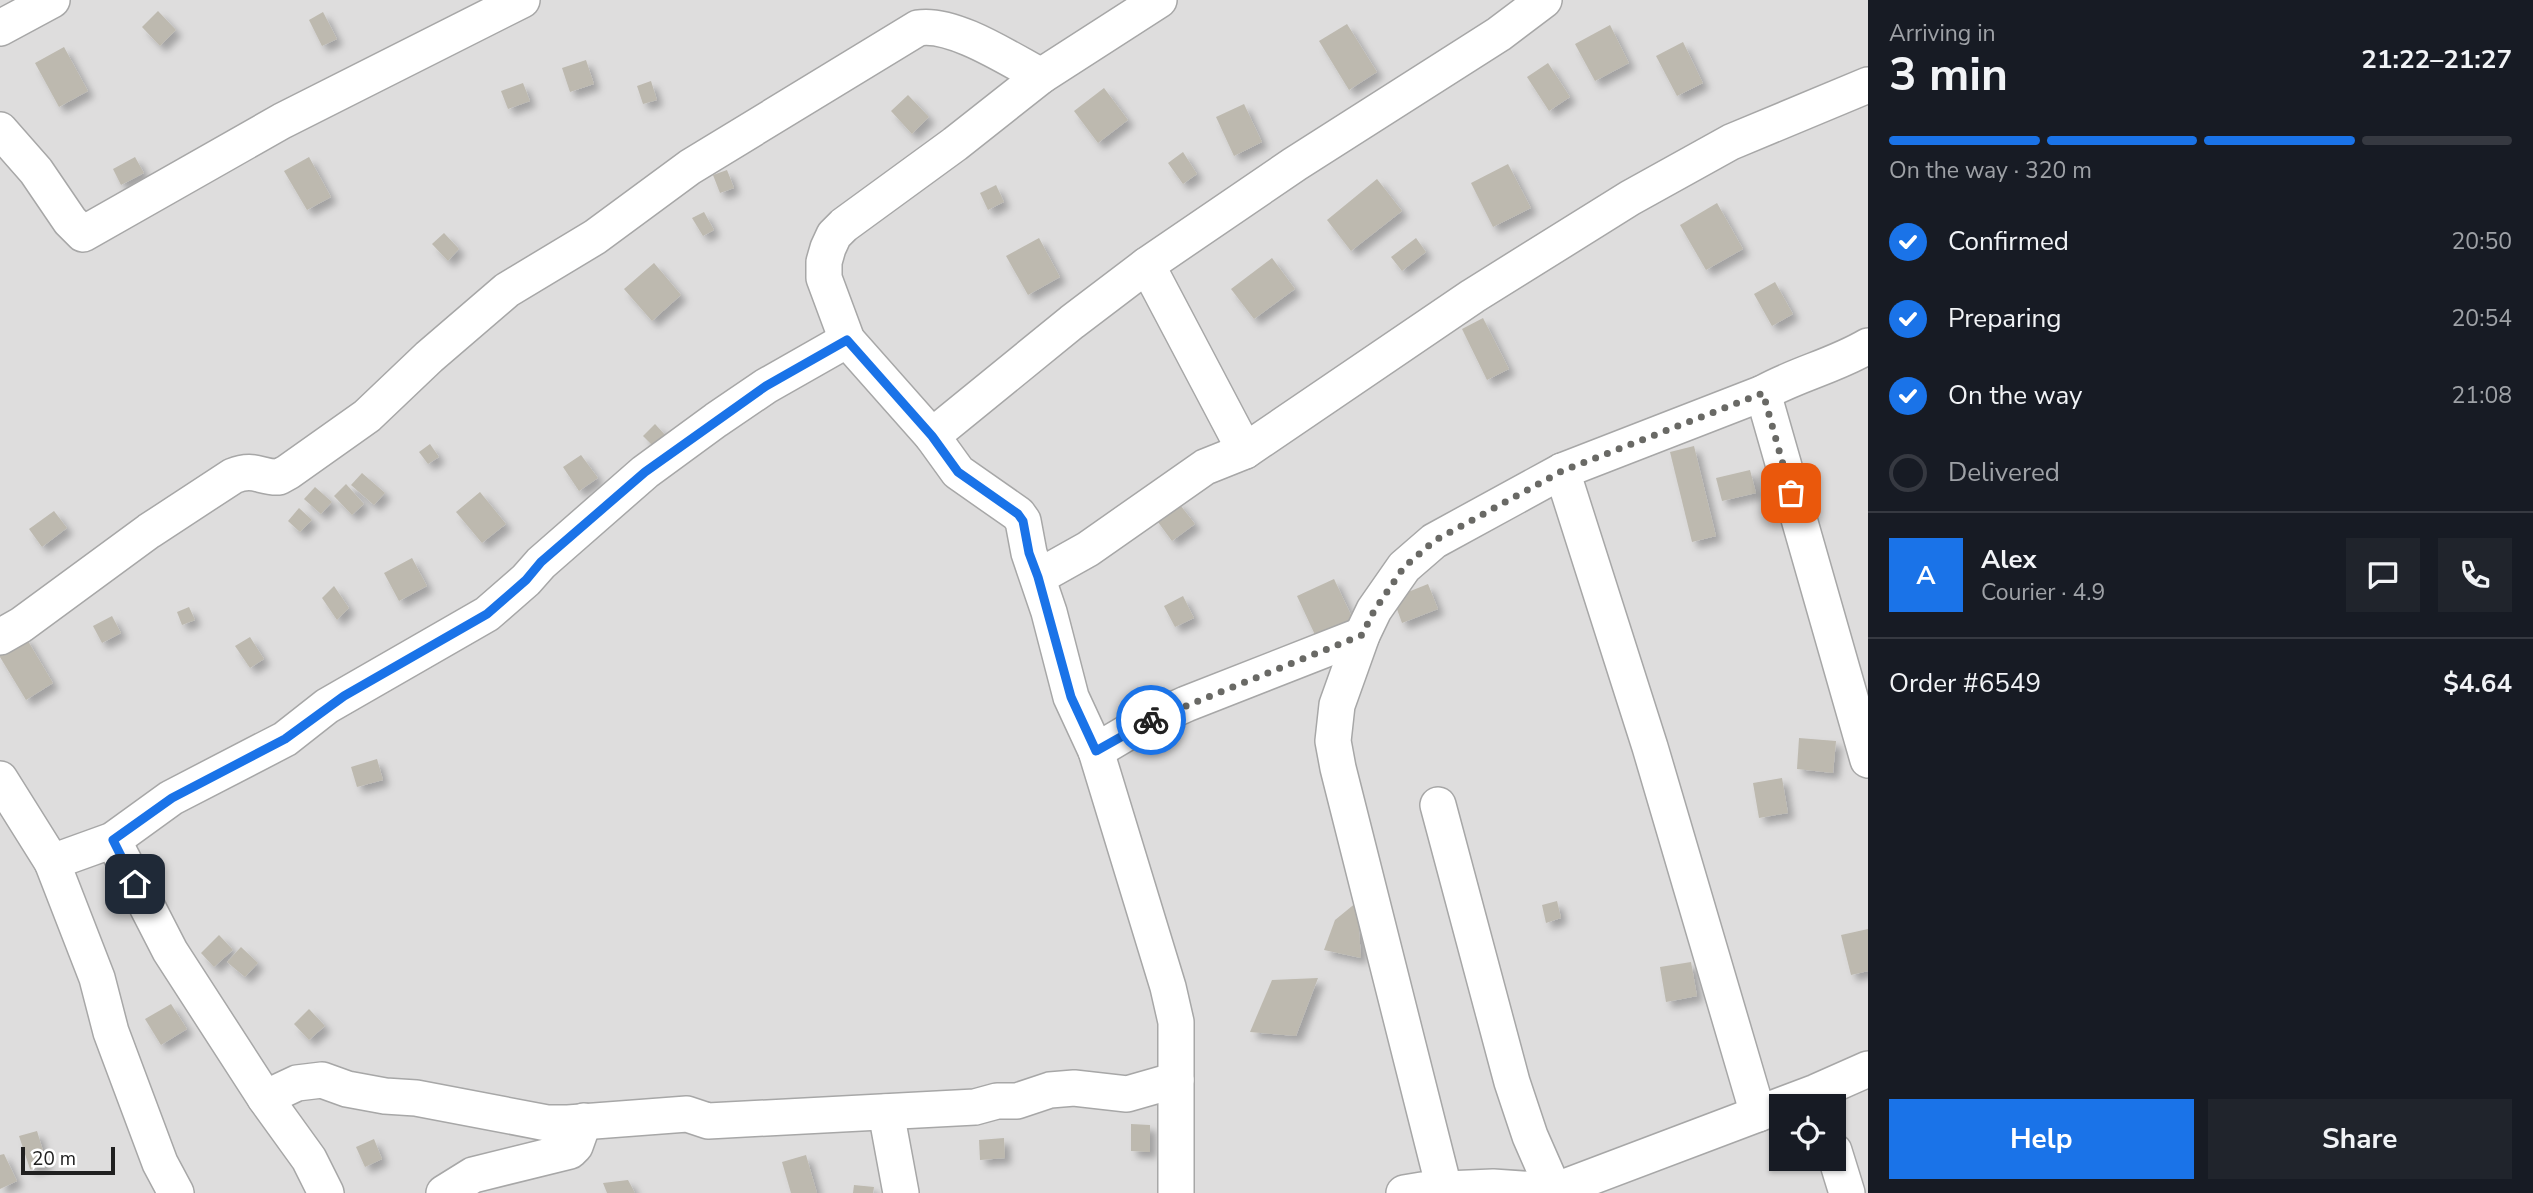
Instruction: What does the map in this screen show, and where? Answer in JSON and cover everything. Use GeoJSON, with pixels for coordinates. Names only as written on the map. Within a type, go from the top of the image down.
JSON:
{"type":"FeatureCollection","features":[{"type":"Feature","properties":{"kind":"street"},"geometry":{"type":"LineString","coordinates":[[0,28],[52,0]]}},
{"type":"Feature","properties":{"kind":"street"},"geometry":{"type":"LineString","coordinates":[[0,132],[36,171],[70,221],[83,234],[282,121],[522,0]]}},
{"type":"Feature","properties":{"kind":"street"},"geometry":{"type":"LineString","coordinates":[[1159,0],[1041,76],[956,144],[844,225],[834,235],[824,262],[824,278],[847,340],[932,436],[958,472],[1018,514],[1023,521],[1029,553],[1071,697],[1096,751],[1168,986],[1175,1022],[1177,1193]]}},
{"type":"Feature","properties":{"kind":"street"},"geometry":{"type":"LineString","coordinates":[[932,436],[1147,265],[1295,164],[1499,34],[1544,0]]}},
{"type":"Feature","properties":{"kind":"street"},"geometry":{"type":"LineString","coordinates":[[0,637],[21,625],[149,531],[233,476],[253,471],[279,477],[288,472],[367,416],[429,357],[507,290],[595,237],[690,167],[918,28],[930,26],[949,29],[1041,76]]}},
{"type":"Feature","properties":{"kind":"street"},"geometry":{"type":"LineString","coordinates":[[1038,577],[1098,542],[1205,467],[1245,452],[1473,296],[1630,198],[1731,142],[1868,85]]}},
{"type":"Feature","properties":{"kind":"street"},"geometry":{"type":"LineString","coordinates":[[1147,265],[1245,452]]}},
{"type":"Feature","properties":{"kind":"street"},"geometry":{"type":"LineString","coordinates":[[52,862],[113,840],[172,798],[285,739],[327,706],[487,614],[526,580],[541,562],[645,472],[766,386],[847,340]]}},
{"type":"Feature","properties":{"kind":"street"},"geometry":{"type":"LineString","coordinates":[[1444,1188],[1333,741],[1337,705],[1362,635],[1374,611],[1404,567],[1434,541],[1562,471],[1763,393],[1788,379],[1825,367],[1868,346]]}},
{"type":"Feature","properties":{"kind":"street"},"geometry":{"type":"LineString","coordinates":[[1763,393],[1868,760]]}},
{"type":"Feature","properties":{"kind":"street"},"geometry":{"type":"LineString","coordinates":[[1562,471],[1650,747],[1758,1114]]}},
{"type":"Feature","properties":{"kind":"street"},"geometry":{"type":"LineString","coordinates":[[1096,751],[1140,725],[1362,635]]}},
{"type":"Feature","properties":{"kind":"street"},"geometry":{"type":"LineString","coordinates":[[0,779],[52,862],[97,978],[111,1032],[160,1163],[176,1193]]}},
{"type":"Feature","properties":{"kind":"street"},"geometry":{"type":"LineString","coordinates":[[1437,805],[1512,1082],[1530,1136],[1555,1192]]}},
{"type":"Feature","properties":{"kind":"street"},"geometry":{"type":"LineString","coordinates":[[113,840],[170,951],[265,1098],[309,1159],[326,1193]]}},
{"type":"Feature","properties":{"kind":"street"},"geometry":{"type":"LineString","coordinates":[[1826,1094],[1868,1069]]}},
{"type":"Feature","properties":{"kind":"street"},"geometry":{"type":"LineString","coordinates":[[265,1098],[297,1083],[322,1080],[347,1089],[416,1098],[547,1123],[687,1114],[708,1121],[975,1107],[997,1101],[1017,1101],[1050,1090],[1074,1088],[1127,1094],[1176,1080]]}},
{"type":"Feature","properties":{"kind":"street"},"geometry":{"type":"LineString","coordinates":[[1404,1193],[1444,1188],[1493,1187],[1555,1192],[1769,1111]]}},
{"type":"Feature","properties":{"kind":"street"},"geometry":{"type":"LineString","coordinates":[[886,1112],[901,1193]]}},
{"type":"Feature","properties":{"kind":"street"},"geometry":{"type":"LineString","coordinates":[[444,1193],[473,1175],[570,1151],[575,1146],[584,1121]]}},
{"type":"Feature","properties":{"kind":"street"},"geometry":{"type":"LineString","coordinates":[[1840,1171],[1847,1193]]}},
{"type":"Feature","properties":{"kind":"shaded area"},"geometry":{"type":"Polygon","coordinates":[[[0,0],[1868,0],[1868,1193],[0,1193],[0,0]]]}},
{"type":"Feature","properties":{"kind":"building"},"geometry":{"type":"Polygon","coordinates":[[[158,11],[176,30],[160,46],[142,27],[158,11]]]}},
{"type":"Feature","properties":{"kind":"building"},"geometry":{"type":"Polygon","coordinates":[[[323,12],[337,39],[322,46],[309,20],[323,12]]]}},
{"type":"Feature","properties":{"kind":"building"},"geometry":{"type":"Polygon","coordinates":[[[1347,24],[1377,72],[1349,90],[1319,41],[1347,24]]]}},
{"type":"Feature","properties":{"kind":"building"},"geometry":{"type":"Polygon","coordinates":[[[1610,25],[1629,63],[1595,81],[1575,44],[1610,25]]]}},
{"type":"Feature","properties":{"kind":"building"},"geometry":{"type":"Polygon","coordinates":[[[1683,42],[1703,83],[1677,96],[1656,56],[1683,42]]]}},
{"type":"Feature","properties":{"kind":"building"},"geometry":{"type":"Polygon","coordinates":[[[64,47],[88,91],[59,107],[35,63],[64,47]]]}},
{"type":"Feature","properties":{"kind":"building"},"geometry":{"type":"Polygon","coordinates":[[[586,60],[594,84],[570,92],[562,68],[586,60]]]}},
{"type":"Feature","properties":{"kind":"building"},"geometry":{"type":"Polygon","coordinates":[[[1548,63],[1570,97],[1549,111],[1527,77],[1548,63]]]}},
{"type":"Feature","properties":{"kind":"building"},"geometry":{"type":"Polygon","coordinates":[[[651,81],[657,100],[643,104],[637,86],[651,81]]]}},
{"type":"Feature","properties":{"kind":"building"},"geometry":{"type":"Polygon","coordinates":[[[523,83],[530,101],[508,109],[501,91],[523,83]]]}},
{"type":"Feature","properties":{"kind":"building"},"geometry":{"type":"Polygon","coordinates":[[[1104,88],[1128,120],[1098,143],[1074,111],[1104,88]]]}},
{"type":"Feature","properties":{"kind":"building"},"geometry":{"type":"Polygon","coordinates":[[[908,95],[929,117],[912,134],[891,111],[908,95]]]}},
{"type":"Feature","properties":{"kind":"building"},"geometry":{"type":"Polygon","coordinates":[[[1244,104],[1262,142],[1234,156],[1216,117],[1244,104]]]}},
{"type":"Feature","properties":{"kind":"building"},"geometry":{"type":"Polygon","coordinates":[[[1183,152],[1197,174],[1183,184],[1168,163],[1183,152]]]}},
{"type":"Feature","properties":{"kind":"building"},"geometry":{"type":"Polygon","coordinates":[[[135,157],[144,173],[121,185],[113,169],[135,157]]]}},
{"type":"Feature","properties":{"kind":"building"},"geometry":{"type":"Polygon","coordinates":[[[309,157],[331,197],[307,210],[284,171],[309,157]]]}},
{"type":"Feature","properties":{"kind":"building"},"geometry":{"type":"Polygon","coordinates":[[[1508,164],[1531,208],[1493,227],[1471,183],[1508,164]]]}},
{"type":"Feature","properties":{"kind":"building"},"geometry":{"type":"Polygon","coordinates":[[[727,170],[734,188],[720,193],[713,175],[727,170]]]}},
{"type":"Feature","properties":{"kind":"building"},"geometry":{"type":"Polygon","coordinates":[[[1377,179],[1402,211],[1351,251],[1327,220],[1377,179]]]}},
{"type":"Feature","properties":{"kind":"building"},"geometry":{"type":"Polygon","coordinates":[[[996,185],[1004,202],[988,210],[980,193],[996,185]]]}},
{"type":"Feature","properties":{"kind":"building"},"geometry":{"type":"Polygon","coordinates":[[[1717,203],[1743,249],[1706,270],[1680,225],[1717,203]]]}},
{"type":"Feature","properties":{"kind":"building"},"geometry":{"type":"Polygon","coordinates":[[[704,212],[714,230],[703,236],[692,218],[704,212]]]}},
{"type":"Feature","properties":{"kind":"building"},"geometry":{"type":"Polygon","coordinates":[[[444,233],[459,249],[448,261],[432,244],[444,233]]]}},
{"type":"Feature","properties":{"kind":"building"},"geometry":{"type":"Polygon","coordinates":[[[1039,238],[1060,277],[1028,295],[1006,256],[1039,238]]]}},
{"type":"Feature","properties":{"kind":"building"},"geometry":{"type":"Polygon","coordinates":[[[1416,238],[1426,252],[1402,271],[1391,257],[1416,238]]]}},
{"type":"Feature","properties":{"kind":"building"},"geometry":{"type":"Polygon","coordinates":[[[1272,258],[1295,289],[1254,319],[1231,289],[1272,258]]]}},
{"type":"Feature","properties":{"kind":"building"},"geometry":{"type":"Polygon","coordinates":[[[654,263],[681,295],[652,321],[624,289],[654,263]]]}},
{"type":"Feature","properties":{"kind":"building"},"geometry":{"type":"Polygon","coordinates":[[[1775,282],[1793,314],[1772,326],[1754,294],[1775,282]]]}},
{"type":"Feature","properties":{"kind":"building"},"geometry":{"type":"Polygon","coordinates":[[[1483,318],[1509,369],[1487,380],[1462,329],[1483,318]]]}},
{"type":"Feature","properties":{"kind":"building"},"geometry":{"type":"Polygon","coordinates":[[[655,424],[667,437],[655,448],[643,436],[655,424]]]}},
{"type":"Feature","properties":{"kind":"building"},"geometry":{"type":"Polygon","coordinates":[[[430,444],[439,457],[428,464],[419,452],[430,444]]]}},
{"type":"Feature","properties":{"kind":"building"},"geometry":{"type":"Polygon","coordinates":[[[1694,446],[1716,536],[1692,542],[1670,452],[1694,446]]]}},
{"type":"Feature","properties":{"kind":"building"},"geometry":{"type":"Polygon","coordinates":[[[581,455],[598,478],[579,491],[563,467],[581,455]]]}},
{"type":"Feature","properties":{"kind":"building"},"geometry":{"type":"Polygon","coordinates":[[[1750,470],[1756,493],[1722,501],[1716,478],[1750,470]]]}},
{"type":"Feature","properties":{"kind":"building"},"geometry":{"type":"Polygon","coordinates":[[[362,473],[385,493],[374,505],[351,485],[362,473]]]}},
{"type":"Feature","properties":{"kind":"building"},"geometry":{"type":"Polygon","coordinates":[[[346,484],[364,504],[352,515],[334,496],[346,484]]]}},
{"type":"Feature","properties":{"kind":"building"},"geometry":{"type":"Polygon","coordinates":[[[315,487],[332,502],[321,514],[304,499],[315,487]]]}},
{"type":"Feature","properties":{"kind":"building"},"geometry":{"type":"Polygon","coordinates":[[[480,492],[506,524],[482,543],[456,512],[480,492]]]}},
{"type":"Feature","properties":{"kind":"building"},"geometry":{"type":"Polygon","coordinates":[[[1177,501],[1195,524],[1172,541],[1155,518],[1177,501]]]}},
{"type":"Feature","properties":{"kind":"building"},"geometry":{"type":"Polygon","coordinates":[[[299,508],[312,520],[300,532],[288,521],[299,508]]]}},
{"type":"Feature","properties":{"kind":"building"},"geometry":{"type":"Polygon","coordinates":[[[54,511],[67,528],[42,547],[29,529],[54,511]]]}},
{"type":"Feature","properties":{"kind":"building"},"geometry":{"type":"Polygon","coordinates":[[[412,558],[427,586],[399,601],[384,573],[412,558]]]}},
{"type":"Feature","properties":{"kind":"building"},"geometry":{"type":"Polygon","coordinates":[[[1334,579],[1353,619],[1316,637],[1297,596],[1334,579]]]}},
{"type":"Feature","properties":{"kind":"building"},"geometry":{"type":"Polygon","coordinates":[[[1428,584],[1438,609],[1402,623],[1393,598],[1428,584]]]}},
{"type":"Feature","properties":{"kind":"building"},"geometry":{"type":"Polygon","coordinates":[[[334,586],[349,608],[337,620],[322,598],[334,586]]]}},
{"type":"Feature","properties":{"kind":"building"},"geometry":{"type":"Polygon","coordinates":[[[1183,596],[1194,618],[1175,627],[1164,606],[1183,596]]]}},
{"type":"Feature","properties":{"kind":"building"},"geometry":{"type":"Polygon","coordinates":[[[189,607],[195,620],[182,625],[177,612],[189,607]]]}},
{"type":"Feature","properties":{"kind":"building"},"geometry":{"type":"Polygon","coordinates":[[[112,616],[121,633],[102,643],[93,626],[112,616]]]}},
{"type":"Feature","properties":{"kind":"building"},"geometry":{"type":"Polygon","coordinates":[[[25,636],[53,683],[26,700],[0,657],[0,651],[25,636]]]}},
{"type":"Feature","properties":{"kind":"building"},"geometry":{"type":"Polygon","coordinates":[[[250,637],[264,659],[250,668],[235,646],[250,637]]]}},
{"type":"Feature","properties":{"kind":"building"},"geometry":{"type":"Polygon","coordinates":[[[1799,738],[1836,741],[1833,773],[1797,769],[1799,738]]]}},
{"type":"Feature","properties":{"kind":"building"},"geometry":{"type":"Polygon","coordinates":[[[377,759],[383,780],[357,787],[351,767],[377,759]]]}},
{"type":"Feature","properties":{"kind":"building"},"geometry":{"type":"Polygon","coordinates":[[[1782,778],[1788,813],[1759,818],[1753,783],[1782,778]]]}},
{"type":"Feature","properties":{"kind":"building"},"geometry":{"type":"Polygon","coordinates":[[[1557,901],[1561,918],[1546,923],[1542,905],[1557,901]]]}},
{"type":"Feature","properties":{"kind":"building"},"geometry":{"type":"Polygon","coordinates":[[[1357,902],[1361,958],[1324,950],[1335,920],[1357,902]]]}},
{"type":"Feature","properties":{"kind":"building"},"geometry":{"type":"Polygon","coordinates":[[[1868,929],[1868,971],[1851,975],[1841,935],[1868,929]]]}},
{"type":"Feature","properties":{"kind":"building"},"geometry":{"type":"Polygon","coordinates":[[[219,935],[233,950],[214,967],[201,953],[219,935]]]}},
{"type":"Feature","properties":{"kind":"building"},"geometry":{"type":"Polygon","coordinates":[[[241,947],[258,963],[245,977],[227,962],[241,947]]]}},
{"type":"Feature","properties":{"kind":"building"},"geometry":{"type":"Polygon","coordinates":[[[1691,962],[1697,996],[1666,1002],[1660,967],[1691,962]]]}},
{"type":"Feature","properties":{"kind":"building"},"geometry":{"type":"Polygon","coordinates":[[[1318,978],[1296,1036],[1250,1032],[1272,980],[1318,978]]]}},
{"type":"Feature","properties":{"kind":"building"},"geometry":{"type":"Polygon","coordinates":[[[171,1004],[187,1029],[161,1045],[145,1019],[171,1004]]]}},
{"type":"Feature","properties":{"kind":"building"},"geometry":{"type":"Polygon","coordinates":[[[309,1009],[325,1026],[309,1040],[294,1024],[309,1009]]]}},
{"type":"Feature","properties":{"kind":"building"},"geometry":{"type":"Polygon","coordinates":[[[1131,1124],[1150,1125],[1150,1152],[1131,1151],[1131,1124]]]}},
{"type":"Feature","properties":{"kind":"building"},"geometry":{"type":"Polygon","coordinates":[[[37,1131],[47,1164],[30,1169],[19,1136],[37,1131]]]}},
{"type":"Feature","properties":{"kind":"building"},"geometry":{"type":"Polygon","coordinates":[[[1004,1138],[1005,1158],[980,1160],[979,1140],[1004,1138]]]}},
{"type":"Feature","properties":{"kind":"building"},"geometry":{"type":"Polygon","coordinates":[[[374,1139],[382,1159],[365,1167],[356,1147],[374,1139]]]}},
{"type":"Feature","properties":{"kind":"building"},"geometry":{"type":"Polygon","coordinates":[[[4,1154],[17,1181],[0,1189],[0,1155],[4,1154]]]}},
{"type":"Feature","properties":{"kind":"building"},"geometry":{"type":"Polygon","coordinates":[[[806,1155],[817,1193],[791,1193],[782,1162],[806,1155]]]}},
{"type":"Feature","properties":{"kind":"building"},"geometry":{"type":"Polygon","coordinates":[[[628,1180],[635,1193],[607,1193],[603,1183],[628,1180]]]}},
{"type":"Feature","properties":{"kind":"building"},"geometry":{"type":"Polygon","coordinates":[[[854,1185],[874,1187],[873,1193],[853,1193],[854,1185]]]}},
{"type":"Feature","properties":{"kind":"way so far"},"geometry":{"type":"LineString","coordinates":[[1151,720],[1362,635],[1374,611],[1404,567],[1434,541],[1562,471],[1763,393],[1791,493]]}},
{"type":"Feature","properties":{"kind":"route"},"geometry":{"type":"LineString","coordinates":[[135,884],[113,840],[172,798],[285,739],[321,710],[487,614],[526,580],[541,562],[645,472],[766,386],[847,340],[932,436],[958,472],[1018,514],[1023,521],[1029,553],[1071,697],[1096,751],[1151,720]]}}]}
